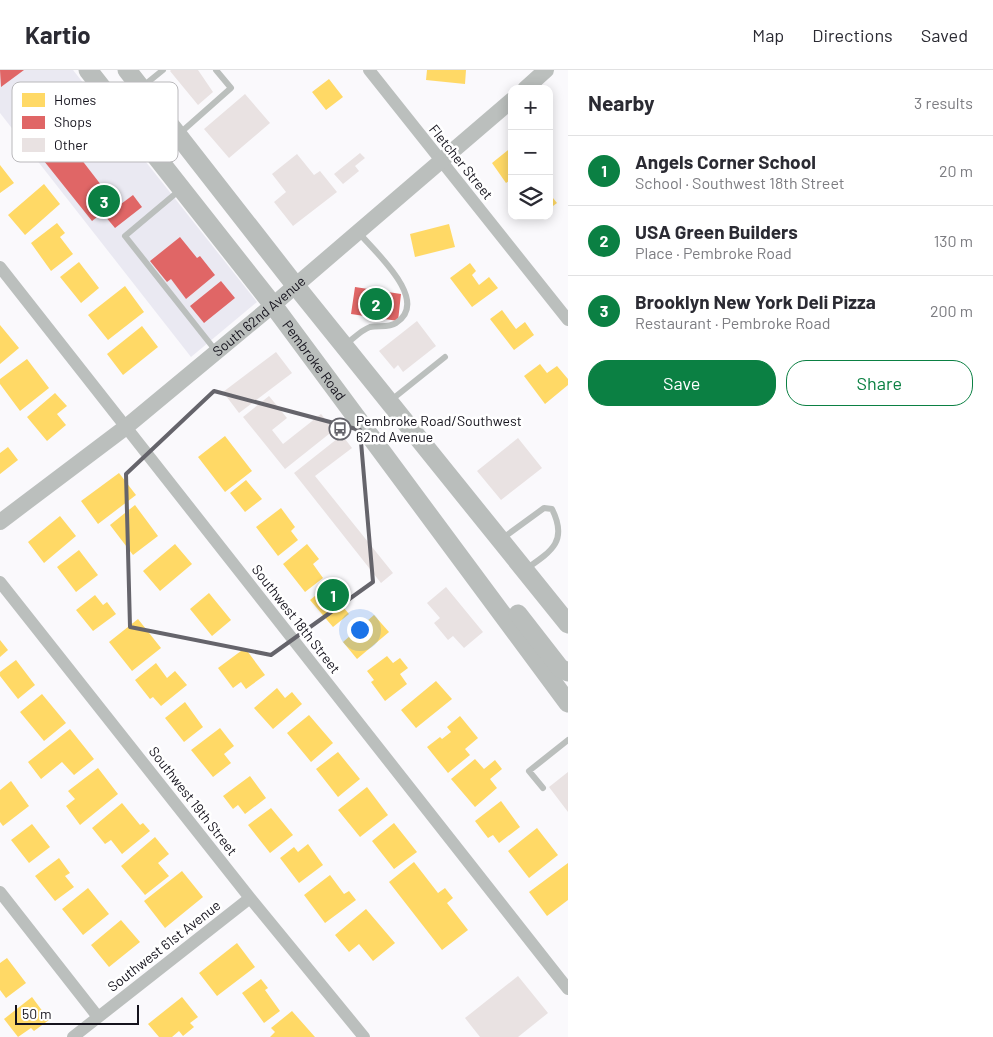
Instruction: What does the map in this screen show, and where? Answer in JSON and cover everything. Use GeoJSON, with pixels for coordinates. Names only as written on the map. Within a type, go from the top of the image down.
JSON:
{"type":"FeatureCollection","features":[{"type":"Feature","properties":{"kind":"main road","name":"Pembroke Road"},"geometry":{"type":"LineString","coordinates":[[88,70],[98,82]]}},
{"type":"Feature","properties":{"kind":"main road"},"geometry":{"type":"LineString","coordinates":[[127,70],[136,82]]}},
{"type":"Feature","properties":{"kind":"main road"},"geometry":{"type":"LineString","coordinates":[[178,135],[295,285],[502,539],[568,624]]}},
{"type":"Feature","properties":{"kind":"main road","name":"Pembroke Road"},"geometry":{"type":"LineString","coordinates":[[161,162],[273,305],[568,703]]}},
{"type":"Feature","properties":{"kind":"main road"},"geometry":{"type":"LineString","coordinates":[[429,515],[455,532],[560,668],[568,672]]}},
{"type":"Feature","properties":{"kind":"street","name":"Fletcher Street"},"geometry":{"type":"LineString","coordinates":[[368,70],[568,320]]}},
{"type":"Feature","properties":{"kind":"street"},"geometry":{"type":"LineString","coordinates":[[529,85],[546,70]]}},
{"type":"Feature","properties":{"kind":"street","name":"South 62nd Avenue"},"geometry":{"type":"LineString","coordinates":[[0,522],[126,427],[273,305],[508,103]]}},
{"type":"Feature","properties":{"kind":"street","name":"Southwest 18th Street"},"geometry":{"type":"LineString","coordinates":[[0,267],[568,989]]}},
{"type":"Feature","properties":{"kind":"street","name":"Southwest 19th Street"},"geometry":{"type":"LineString","coordinates":[[0,582],[250,898],[364,1037]]}},
{"type":"Feature","properties":{"kind":"street"},"geometry":{"type":"LineString","coordinates":[[0,892],[98,1017]]}},
{"type":"Feature","properties":{"kind":"street","name":"Southwest 61st Avenue"},"geometry":{"type":"LineString","coordinates":[[73,1037],[250,898]]}},
{"type":"Feature","properties":{"kind":"lane"},"geometry":{"type":"LineString","coordinates":[[148,82],[162,70]]}},
{"type":"Feature","properties":{"kind":"lane"},"geometry":{"type":"LineString","coordinates":[[178,135],[231,88],[216,70]]}},
{"type":"Feature","properties":{"kind":"lane"},"geometry":{"type":"LineString","coordinates":[[182,188],[125,236],[217,352]]}},
{"type":"Feature","properties":{"kind":"lane"},"geometry":{"type":"LineString","coordinates":[[345,346],[369,328],[394,325],[402,319],[408,308],[408,298],[401,283],[358,232]]}},
{"type":"Feature","properties":{"kind":"lane"},"geometry":{"type":"LineString","coordinates":[[390,401],[445,357]]}},
{"type":"Feature","properties":{"kind":"lane"},"geometry":{"type":"LineString","coordinates":[[502,539],[544,508],[552,509],[559,516],[564,525],[565,536],[560,544],[525,570]]}},
{"type":"Feature","properties":{"kind":"lane"},"geometry":{"type":"LineString","coordinates":[[543,788],[529,771],[568,740]]}},
{"type":"Feature","properties":{"kind":"highlighted area"},"geometry":{"type":"Polygon","coordinates":[[[214,391],[360,430],[373,582],[271,655],[130,627],[126,474],[214,391]]]}},
{"type":"Feature","properties":{"kind":"shaded area"},"geometry":{"type":"Polygon","coordinates":[[[0,70],[73,70],[83,82],[12,82],[12,128],[0,113],[0,70]]]}},
{"type":"Feature","properties":{"kind":"shaded area"},"geometry":{"type":"Polygon","coordinates":[[[38,162],[146,162],[257,302],[191,357],[38,162]]]}},
{"type":"Feature","properties":{"kind":"building: Homes"},"geometry":{"type":"Polygon","coordinates":[[[427,70],[466,70],[465,84],[426,80],[427,70]]]}},
{"type":"Feature","properties":{"kind":"building: Homes"},"geometry":{"type":"Polygon","coordinates":[[[329,79],[343,97],[326,110],[312,92],[329,79]]]}},
{"type":"Feature","properties":{"kind":"building: Homes"},"geometry":{"type":"Polygon","coordinates":[[[508,150],[508,182],[506,183],[492,163],[508,150]]]}},
{"type":"Feature","properties":{"kind":"building: Homes"},"geometry":{"type":"Polygon","coordinates":[[[0,165],[14,183],[0,193],[0,165]]]}},
{"type":"Feature","properties":{"kind":"building: Homes"},"geometry":{"type":"Polygon","coordinates":[[[44,184],[60,204],[25,235],[8,215],[44,184]]]}},
{"type":"Feature","properties":{"kind":"building: Homes"},"geometry":{"type":"Polygon","coordinates":[[[553,198],[557,203],[553,206],[553,198]]]}},
{"type":"Feature","properties":{"kind":"building: Homes"},"geometry":{"type":"Polygon","coordinates":[[[57,223],[65,233],[60,237],[73,254],[51,271],[31,243],[57,223]]]}},
{"type":"Feature","properties":{"kind":"building: Homes"},"geometry":{"type":"Polygon","coordinates":[[[449,224],[455,247],[415,257],[410,234],[449,224]]]}},
{"type":"Feature","properties":{"kind":"building: Homes"},"geometry":{"type":"Polygon","coordinates":[[[79,262],[99,288],[81,303],[60,277],[79,262]]]}},
{"type":"Feature","properties":{"kind":"building: Homes"},"geometry":{"type":"Polygon","coordinates":[[[470,263],[476,271],[472,275],[479,285],[489,277],[498,288],[472,307],[450,278],[470,263]]]}},
{"type":"Feature","properties":{"kind":"building: Homes"},"geometry":{"type":"Polygon","coordinates":[[[125,286],[144,312],[108,340],[88,315],[125,286]]]}},
{"type":"Feature","properties":{"kind":"building: Homes"},"geometry":{"type":"Polygon","coordinates":[[[502,310],[516,329],[525,322],[534,335],[514,350],[490,319],[502,310]]]}},
{"type":"Feature","properties":{"kind":"building: Homes"},"geometry":{"type":"Polygon","coordinates":[[[0,325],[19,348],[0,364],[0,325]]]}},
{"type":"Feature","properties":{"kind":"building: Homes"},"geometry":{"type":"Polygon","coordinates":[[[142,326],[158,347],[123,375],[107,354],[142,326]]]}},
{"type":"Feature","properties":{"kind":"building: Homes"},"geometry":{"type":"Polygon","coordinates":[[[27,359],[49,388],[20,411],[0,384],[0,379],[27,359]]]}},
{"type":"Feature","properties":{"kind":"building: Homes"},"geometry":{"type":"Polygon","coordinates":[[[540,364],[547,373],[557,366],[568,379],[568,385],[545,404],[524,376],[540,364]]]}},
{"type":"Feature","properties":{"kind":"building: Homes"},"geometry":{"type":"Polygon","coordinates":[[[55,393],[67,406],[57,414],[66,425],[47,441],[27,417],[55,393]]]}},
{"type":"Feature","properties":{"kind":"building: Homes"},"geometry":{"type":"Polygon","coordinates":[[[225,436],[252,471],[225,492],[198,457],[225,436]]]}},
{"type":"Feature","properties":{"kind":"building: Homes"},"geometry":{"type":"Polygon","coordinates":[[[8,447],[18,460],[0,474],[0,453],[8,447]]]}},
{"type":"Feature","properties":{"kind":"building: Homes"},"geometry":{"type":"Polygon","coordinates":[[[119,473],[136,495],[98,524],[81,501],[119,473]]]}},
{"type":"Feature","properties":{"kind":"building: Homes"},"geometry":{"type":"Polygon","coordinates":[[[246,480],[262,499],[245,512],[230,493],[246,480]]]}},
{"type":"Feature","properties":{"kind":"building: Homes"},"geometry":{"type":"Polygon","coordinates":[[[135,505],[158,536],[133,555],[110,525],[135,505]]]}},
{"type":"Feature","properties":{"kind":"building: Homes"},"geometry":{"type":"Polygon","coordinates":[[[281,508],[295,527],[291,531],[298,540],[278,556],[256,527],[281,508]]]}},
{"type":"Feature","properties":{"kind":"building: Homes"},"geometry":{"type":"Polygon","coordinates":[[[60,516],[76,536],[44,563],[28,542],[60,516]]]}},
{"type":"Feature","properties":{"kind":"building: Homes"},"geometry":{"type":"Polygon","coordinates":[[[175,544],[192,564],[160,591],[143,571],[175,544]]]}},
{"type":"Feature","properties":{"kind":"building: Homes"},"geometry":{"type":"Polygon","coordinates":[[[307,544],[319,559],[313,564],[323,578],[305,592],[283,564],[307,544]]]}},
{"type":"Feature","properties":{"kind":"building: Homes"},"geometry":{"type":"Polygon","coordinates":[[[79,550],[98,575],[76,592],[57,567],[79,550]]]}},
{"type":"Feature","properties":{"kind":"building: Homes"},"geometry":{"type":"Polygon","coordinates":[[[326,587],[349,614],[333,627],[310,600],[326,587]]]}},
{"type":"Feature","properties":{"kind":"building: Homes"},"geometry":{"type":"Polygon","coordinates":[[[209,593],[231,620],[212,636],[190,609],[209,593]]]}},
{"type":"Feature","properties":{"kind":"building: Homes"},"geometry":{"type":"Polygon","coordinates":[[[95,595],[103,605],[107,602],[116,614],[93,631],[76,610],[95,595]]]}},
{"type":"Feature","properties":{"kind":"building: Homes"},"geometry":{"type":"Polygon","coordinates":[[[374,615],[389,632],[357,659],[343,642],[374,615]]]}},
{"type":"Feature","properties":{"kind":"building: Homes"},"geometry":{"type":"Polygon","coordinates":[[[138,619],[161,648],[132,671],[109,642],[138,619]]]}},
{"type":"Feature","properties":{"kind":"building: Homes"},"geometry":{"type":"Polygon","coordinates":[[[0,640],[8,650],[0,657],[0,640]]]}},
{"type":"Feature","properties":{"kind":"building: Homes"},"geometry":{"type":"Polygon","coordinates":[[[245,648],[265,675],[246,689],[241,682],[233,688],[218,668],[245,648]]]}},
{"type":"Feature","properties":{"kind":"building: Homes"},"geometry":{"type":"Polygon","coordinates":[[[387,656],[393,663],[400,658],[408,668],[400,674],[407,684],[385,701],[371,682],[374,680],[367,671],[387,656]]]}},
{"type":"Feature","properties":{"kind":"building: Homes"},"geometry":{"type":"Polygon","coordinates":[[[16,660],[35,685],[18,699],[0,676],[0,672],[16,660]]]}},
{"type":"Feature","properties":{"kind":"building: Homes"},"geometry":{"type":"Polygon","coordinates":[[[156,663],[167,678],[175,671],[187,685],[161,706],[153,697],[150,699],[135,680],[156,663]]]}},
{"type":"Feature","properties":{"kind":"building: Homes"},"geometry":{"type":"Polygon","coordinates":[[[436,681],[452,699],[416,728],[401,710],[436,681]]]}},
{"type":"Feature","properties":{"kind":"building: Homes"},"geometry":{"type":"Polygon","coordinates":[[[277,688],[285,698],[292,692],[302,704],[273,729],[254,708],[277,688]]]}},
{"type":"Feature","properties":{"kind":"building: Homes"},"geometry":{"type":"Polygon","coordinates":[[[42,694],[66,723],[44,741],[20,712],[42,694]]]}},
{"type":"Feature","properties":{"kind":"building: Homes"},"geometry":{"type":"Polygon","coordinates":[[[185,702],[203,727],[184,742],[165,718],[185,702]]]}},
{"type":"Feature","properties":{"kind":"building: Homes"},"geometry":{"type":"Polygon","coordinates":[[[309,715],[333,743],[311,762],[287,733],[309,715]]]}},
{"type":"Feature","properties":{"kind":"building: Homes"},"geometry":{"type":"Polygon","coordinates":[[[460,716],[478,738],[465,749],[470,755],[448,773],[427,747],[440,737],[442,739],[451,732],[447,727],[460,716]]]}},
{"type":"Feature","properties":{"kind":"building: Homes"},"geometry":{"type":"Polygon","coordinates":[[[220,728],[234,746],[224,754],[231,763],[213,777],[191,750],[220,728]]]}},
{"type":"Feature","properties":{"kind":"building: Homes"},"geometry":{"type":"Polygon","coordinates":[[[70,729],[94,759],[74,775],[62,762],[41,779],[28,762],[70,729]]]}},
{"type":"Feature","properties":{"kind":"building: Homes"},"geometry":{"type":"Polygon","coordinates":[[[338,752],[360,779],[338,797],[316,769],[338,752]]]}},
{"type":"Feature","properties":{"kind":"building: Homes"},"geometry":{"type":"Polygon","coordinates":[[[475,759],[484,769],[495,760],[502,769],[490,779],[497,788],[475,807],[451,779],[475,759]]]}},
{"type":"Feature","properties":{"kind":"building: Homes"},"geometry":{"type":"Polygon","coordinates":[[[98,768],[118,794],[80,825],[66,806],[75,799],[68,791],[98,768]]]}},
{"type":"Feature","properties":{"kind":"building: Homes"},"geometry":{"type":"Polygon","coordinates":[[[250,776],[266,798],[245,814],[238,805],[233,809],[223,796],[250,776]]]}},
{"type":"Feature","properties":{"kind":"building: Homes"},"geometry":{"type":"Polygon","coordinates":[[[11,781],[29,806],[3,826],[0,822],[0,790],[11,781]]]}},
{"type":"Feature","properties":{"kind":"building: Homes"},"geometry":{"type":"Polygon","coordinates":[[[367,787],[388,815],[360,837],[338,810],[367,787]]]}},
{"type":"Feature","properties":{"kind":"building: Homes"},"geometry":{"type":"Polygon","coordinates":[[[501,801],[520,827],[499,843],[493,835],[488,838],[475,821],[501,801]]]}},
{"type":"Feature","properties":{"kind":"building: Homes"},"geometry":{"type":"Polygon","coordinates":[[[122,803],[140,825],[143,823],[150,831],[122,854],[111,840],[105,844],[92,828],[122,803]]]}},
{"type":"Feature","properties":{"kind":"building: Homes"},"geometry":{"type":"Polygon","coordinates":[[[271,808],[293,835],[270,853],[248,825],[271,808]]]}},
{"type":"Feature","properties":{"kind":"building: Homes"},"geometry":{"type":"Polygon","coordinates":[[[394,823],[417,852],[394,869],[372,841],[394,823]]]}},
{"type":"Feature","properties":{"kind":"building: Homes"},"geometry":{"type":"Polygon","coordinates":[[[32,824],[50,847],[29,863],[11,840],[32,824]]]}},
{"type":"Feature","properties":{"kind":"building: Homes"},"geometry":{"type":"Polygon","coordinates":[[[537,828],[558,855],[529,878],[508,851],[537,828]]]}},
{"type":"Feature","properties":{"kind":"building: Homes"},"geometry":{"type":"Polygon","coordinates":[[[155,837],[169,854],[158,863],[169,876],[145,895],[121,866],[155,837]]]}},
{"type":"Feature","properties":{"kind":"building: Homes"},"geometry":{"type":"Polygon","coordinates":[[[308,844],[323,865],[299,883],[280,858],[294,847],[298,852],[308,844]]]}},
{"type":"Feature","properties":{"kind":"building: Homes"},"geometry":{"type":"Polygon","coordinates":[[[59,858],[70,873],[65,876],[74,887],[55,901],[35,876],[59,858]]]}},
{"type":"Feature","properties":{"kind":"building: Homes"},"geometry":{"type":"Polygon","coordinates":[[[414,862],[438,893],[445,888],[453,898],[447,903],[468,930],[442,950],[389,882],[414,862]]]}},
{"type":"Feature","properties":{"kind":"building: Homes"},"geometry":{"type":"Polygon","coordinates":[[[568,863],[568,900],[547,916],[529,892],[568,863]]]}},
{"type":"Feature","properties":{"kind":"building: Homes"},"geometry":{"type":"Polygon","coordinates":[[[182,871],[203,897],[165,928],[144,901],[182,871]]]}},
{"type":"Feature","properties":{"kind":"building: Homes"},"geometry":{"type":"Polygon","coordinates":[[[330,875],[344,894],[349,891],[356,900],[325,923],[304,895],[330,875]]]}},
{"type":"Feature","properties":{"kind":"building: Homes"},"geometry":{"type":"Polygon","coordinates":[[[88,888],[109,914],[83,935],[62,909],[88,888]]]}},
{"type":"Feature","properties":{"kind":"building: Homes"},"geometry":{"type":"Polygon","coordinates":[[[366,909],[395,943],[373,961],[359,944],[349,952],[335,935],[366,909]]]}},
{"type":"Feature","properties":{"kind":"building: Homes"},"geometry":{"type":"Polygon","coordinates":[[[121,920],[140,942],[109,967],[91,945],[121,920]]]}},
{"type":"Feature","properties":{"kind":"building: Homes"},"geometry":{"type":"Polygon","coordinates":[[[237,943],[255,967],[217,996],[199,973],[237,943]]]}},
{"type":"Feature","properties":{"kind":"building: Homes"},"geometry":{"type":"Polygon","coordinates":[[[7,958],[26,983],[6,998],[0,990],[0,963],[7,958]]]}},
{"type":"Feature","properties":{"kind":"building: Homes"},"geometry":{"type":"Polygon","coordinates":[[[261,979],[268,988],[265,990],[280,1011],[264,1023],[242,993],[261,979]]]}},
{"type":"Feature","properties":{"kind":"building: Homes"},"geometry":{"type":"Polygon","coordinates":[[[32,997],[49,1020],[34,1031],[31,1028],[18,1037],[4,1019],[32,997]]]}},
{"type":"Feature","properties":{"kind":"building: Homes"},"geometry":{"type":"Polygon","coordinates":[[[182,997],[198,1017],[190,1023],[194,1027],[183,1036],[179,1031],[172,1037],[159,1037],[148,1024],[182,997]]]}},
{"type":"Feature","properties":{"kind":"building: Homes"},"geometry":{"type":"Polygon","coordinates":[[[292,1011],[315,1037],[270,1037],[275,1032],[271,1028],[292,1011]]]}},
{"type":"Feature","properties":{"kind":"building: Shops"},"geometry":{"type":"Polygon","coordinates":[[[0,70],[24,70],[1,87],[0,70]]]}},
{"type":"Feature","properties":{"kind":"building: Shops"},"geometry":{"type":"Polygon","coordinates":[[[45,162],[83,162],[115,203],[92,221],[45,162]]]}},
{"type":"Feature","properties":{"kind":"building: Shops"},"geometry":{"type":"Polygon","coordinates":[[[133,195],[142,207],[115,228],[105,216],[133,195]]]}},
{"type":"Feature","properties":{"kind":"building: Shops"},"geometry":{"type":"Polygon","coordinates":[[[180,237],[197,258],[200,256],[215,275],[186,299],[171,279],[167,282],[150,261],[180,237]]]}},
{"type":"Feature","properties":{"kind":"building: Shops"},"geometry":{"type":"Polygon","coordinates":[[[221,281],[235,298],[204,323],[190,306],[221,281]]]}},
{"type":"Feature","properties":{"kind":"building: Shops"},"geometry":{"type":"Polygon","coordinates":[[[355,287],[401,294],[398,321],[351,314],[355,287]]]}},
{"type":"Feature","properties":{"kind":"building: Other"},"geometry":{"type":"Polygon","coordinates":[[[171,70],[198,70],[213,92],[198,105],[171,70]]]}},
{"type":"Feature","properties":{"kind":"building: Other"},"geometry":{"type":"Polygon","coordinates":[[[245,94],[270,123],[229,158],[204,129],[245,94]]]}},
{"type":"Feature","properties":{"kind":"building: Other"},"geometry":{"type":"Polygon","coordinates":[[[360,153],[365,158],[355,166],[359,171],[343,184],[334,174],[360,153]]]}},
{"type":"Feature","properties":{"kind":"building: Other"},"geometry":{"type":"Polygon","coordinates":[[[297,154],[314,175],[320,171],[337,192],[293,226],[274,202],[286,192],[272,174],[297,154]]]}},
{"type":"Feature","properties":{"kind":"building: Other"},"geometry":{"type":"Polygon","coordinates":[[[417,321],[436,346],[403,372],[398,365],[394,369],[379,351],[417,321]]]}},
{"type":"Feature","properties":{"kind":"building: Other"},"geometry":{"type":"Polygon","coordinates":[[[276,352],[292,373],[239,413],[223,392],[276,352]]]}},
{"type":"Feature","properties":{"kind":"building: Other"},"geometry":{"type":"Polygon","coordinates":[[[269,396],[287,418],[272,430],[283,444],[321,414],[334,430],[285,469],[243,417],[269,396]]]}},
{"type":"Feature","properties":{"kind":"building: Other"},"geometry":{"type":"Polygon","coordinates":[[[342,435],[352,448],[315,476],[393,573],[381,583],[294,473],[342,435]]]}},
{"type":"Feature","properties":{"kind":"building: Other"},"geometry":{"type":"Polygon","coordinates":[[[518,438],[542,468],[501,500],[477,471],[518,438]]]}},
{"type":"Feature","properties":{"kind":"building: Other"},"geometry":{"type":"Polygon","coordinates":[[[446,587],[483,632],[464,648],[453,636],[448,640],[434,623],[440,618],[427,603],[446,587]]]}},
{"type":"Feature","properties":{"kind":"building: Other"},"geometry":{"type":"Polygon","coordinates":[[[568,772],[568,812],[549,787],[568,772]]]}},
{"type":"Feature","properties":{"kind":"building: Other"},"geometry":{"type":"Polygon","coordinates":[[[518,976],[548,1013],[518,1037],[480,1037],[465,1018],[518,976]]]}},
{"type":"Feature","properties":{"kind":"place","name":"Brooklyn New York Deli Pizza"},"geometry":{"type":"Point","coordinates":[104,201]}},
{"type":"Feature","properties":{"kind":"place","name":"USA Green Builders"},"geometry":{"type":"Point","coordinates":[376,304]}},
{"type":"Feature","properties":{"kind":"place","name":"Pembroke Road/Southwest 62nd Avenue"},"geometry":{"type":"Point","coordinates":[340,429]}},
{"type":"Feature","properties":{"kind":"place","name":"Angels Corner School"},"geometry":{"type":"Point","coordinates":[333,595]}}]}
